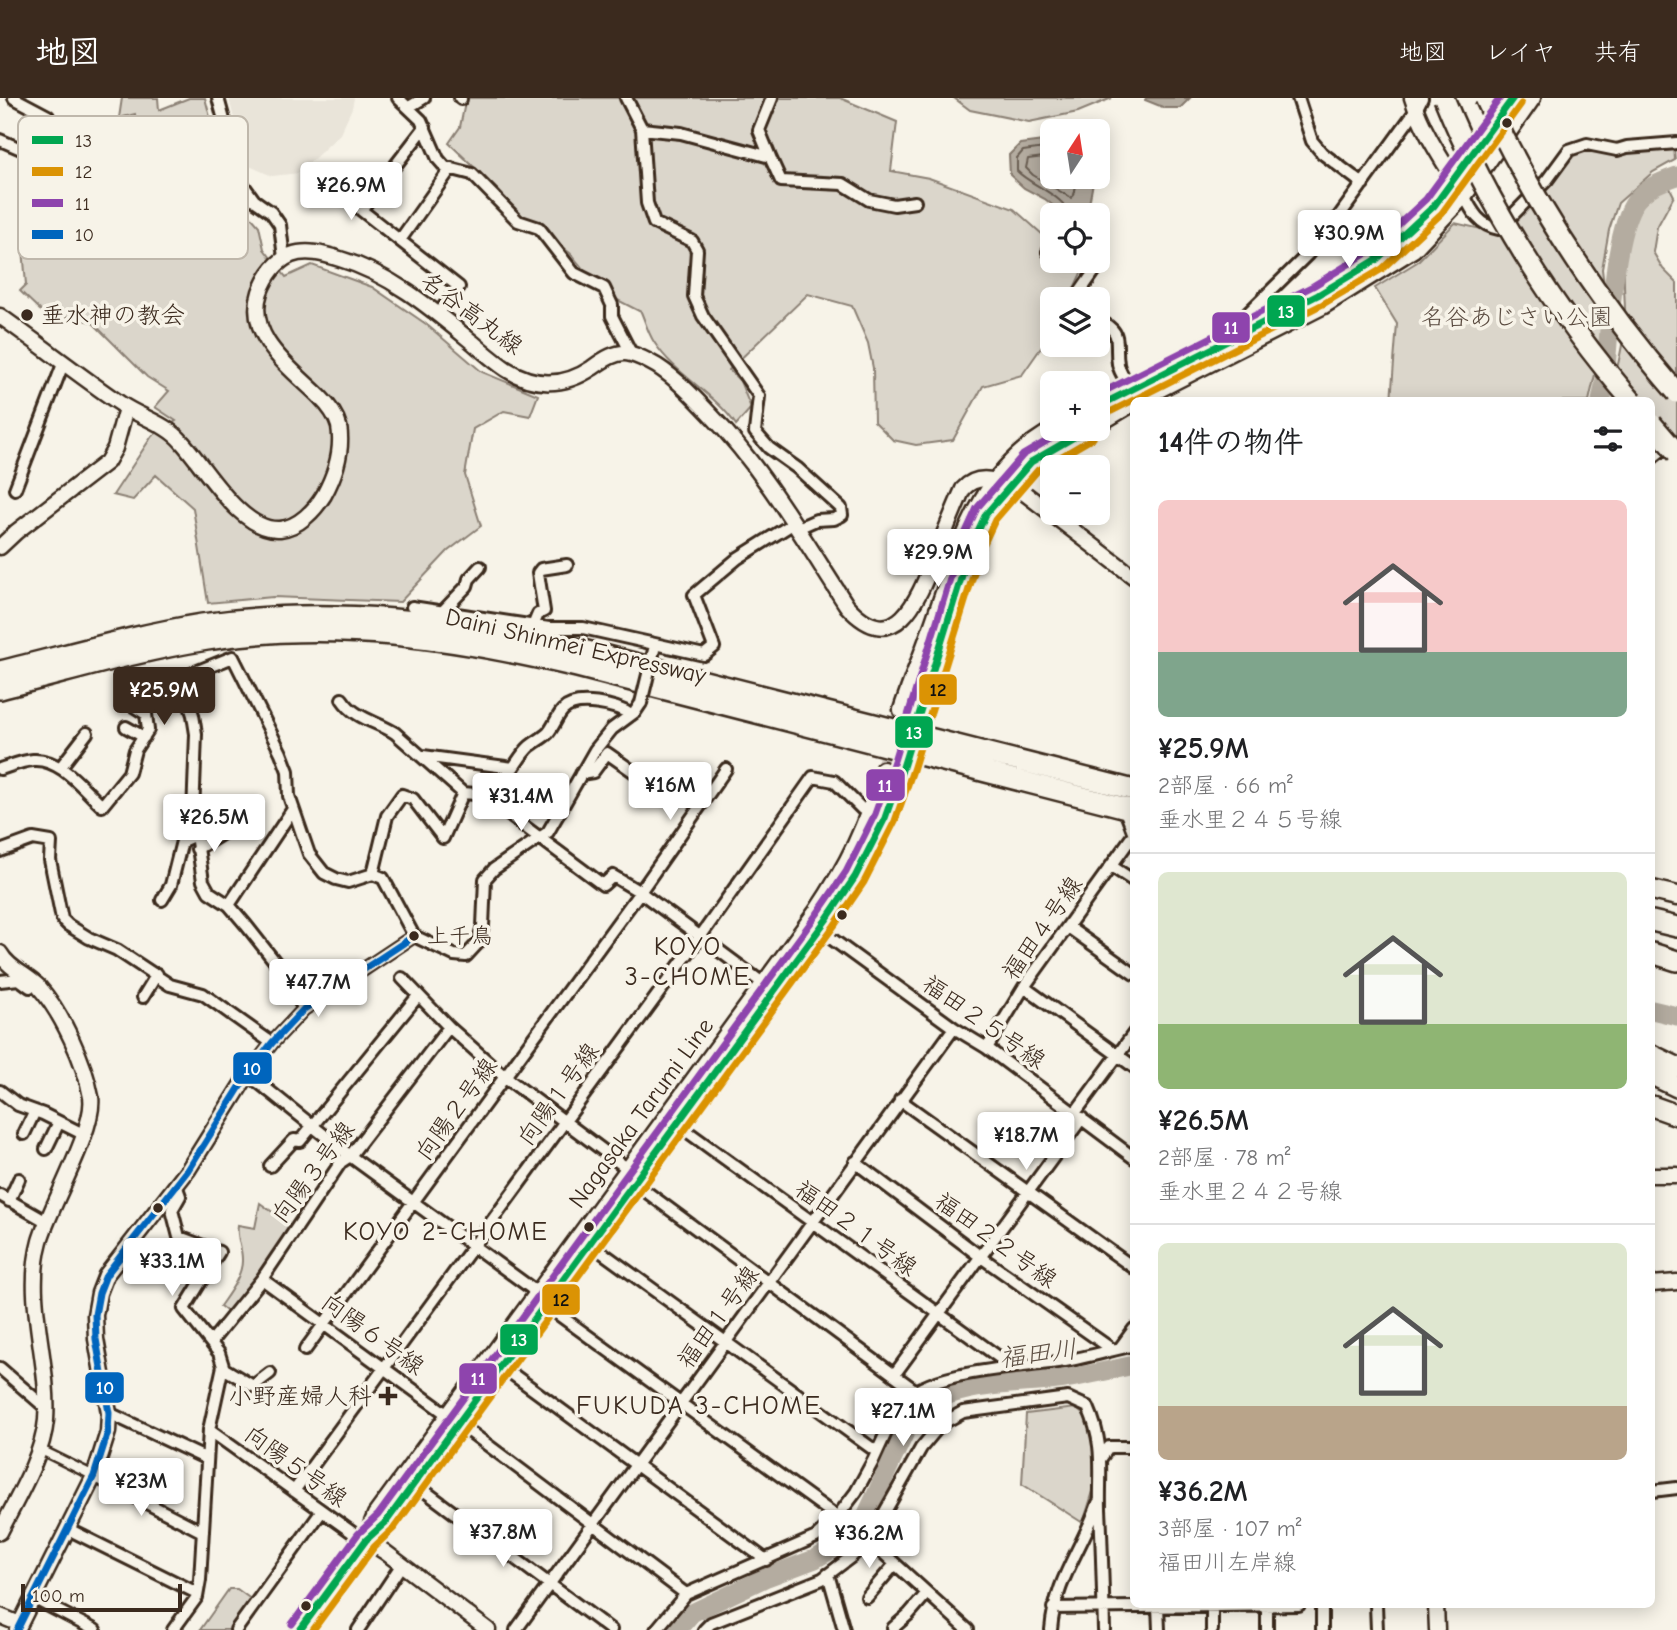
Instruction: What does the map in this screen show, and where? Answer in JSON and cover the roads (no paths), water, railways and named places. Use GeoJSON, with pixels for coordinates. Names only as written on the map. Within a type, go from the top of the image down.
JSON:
{"type":"FeatureCollection","features":[{"type":"Feature","properties":{"kind":"highway"},"geometry":{"type":"LineString","coordinates":[[1444,98],[1478,169],[1525,254],[1577,332],[1629,397]]}},
{"type":"Feature","properties":{"kind":"highway"},"geometry":{"type":"LineString","coordinates":[[1485,98],[1516,161],[1556,232],[1619,322],[1677,393]]}},
{"type":"Feature","properties":{"kind":"highway"},"geometry":{"type":"LineString","coordinates":[[1655,427],[1677,453]]}},
{"type":"Feature","properties":{"kind":"highway","name":"Daini Shinmei Expressway"},"geometry":{"type":"LineString","coordinates":[[0,671],[154,633],[242,619],[344,616],[427,622],[583,650],[1062,781],[1130,811]]}},
{"type":"Feature","properties":{"kind":"highway","name":"Daini Shinmei Expressway"},"geometry":{"type":"LineString","coordinates":[[0,689],[158,649],[208,640],[303,631],[393,634],[440,639],[531,656],[1062,781],[1130,790]]}},
{"type":"Feature","properties":{"kind":"highway"},"geometry":{"type":"LineString","coordinates":[[1655,921],[1677,926]]}},
{"type":"Feature","properties":{"kind":"highway"},"geometry":{"type":"LineString","coordinates":[[1655,943],[1677,949]]}},
{"type":"Feature","properties":{"kind":"highway"},"geometry":{"type":"LineString","coordinates":[[1655,954],[1677,961]]}},
{"type":"Feature","properties":{"kind":"highway"},"geometry":{"type":"LineString","coordinates":[[1655,1056],[1677,1067]]}},
{"type":"Feature","properties":{"kind":"highway"},"geometry":{"type":"LineString","coordinates":[[1655,1076],[1677,1087]]}},
{"type":"Feature","properties":{"kind":"highway"},"geometry":{"type":"LineString","coordinates":[[1655,1091],[1677,1099]]}},
{"type":"Feature","properties":{"kind":"highway"},"geometry":{"type":"LineString","coordinates":[[1655,1107],[1677,1115]]}},
{"type":"Feature","properties":{"kind":"main road"},"geometry":{"type":"LineString","coordinates":[[1134,397],[1252,335],[1376,260],[1421,219],[1455,180],[1513,98]]}},
{"type":"Feature","properties":{"kind":"main road"},"geometry":{"type":"LineString","coordinates":[[1252,335],[1322,306],[1413,249],[1464,195],[1532,98]]}},
{"type":"Feature","properties":{"kind":"main road"},"geometry":{"type":"LineString","coordinates":[[1110,403],[1130,398]]}},
{"type":"Feature","properties":{"kind":"main road"},"geometry":{"type":"LineString","coordinates":[[1110,415],[1130,400]]}},
{"type":"Feature","properties":{"kind":"main road"},"geometry":{"type":"LineString","coordinates":[[918,719],[971,546],[1002,483],[1029,445],[1040,438]]}},
{"type":"Feature","properties":{"kind":"main road"},"geometry":{"type":"LineString","coordinates":[[902,710],[955,557],[977,509],[1002,483],[1067,441]]}},
{"type":"Feature","properties":{"kind":"main road","name":"Nagasaka Tarumi Line"},"geometry":{"type":"LineString","coordinates":[[300,1630],[366,1540],[386,1522],[453,1420],[631,1176],[764,984],[855,877],[885,818],[903,767]]}},
{"type":"Feature","properties":{"kind":"main road","name":"Nagasaka Tarumi Line"},"geometry":{"type":"LineString","coordinates":[[366,1540],[376,1515],[500,1365],[541,1299],[589,1243],[631,1176],[677,1124],[814,926],[844,871],[871,812],[883,770]]}},
{"type":"Feature","properties":{"kind":"main road"},"geometry":{"type":"LineString","coordinates":[[1655,891],[1677,896]]}},
{"type":"Feature","properties":{"kind":"street"},"geometry":{"type":"LineString","coordinates":[[14,98],[48,116]]}},
{"type":"Feature","properties":{"kind":"street"},"geometry":{"type":"LineString","coordinates":[[218,98],[223,116]]}},
{"type":"Feature","properties":{"kind":"street"},"geometry":{"type":"LineString","coordinates":[[398,98],[410,107],[425,127],[444,167],[472,174],[517,221],[539,228],[574,273],[604,289],[612,305],[612,316],[631,354],[656,366],[700,404],[754,463],[854,613],[870,623],[894,623],[911,610],[963,489],[981,478],[1002,483],[1035,502],[1130,574]]}},
{"type":"Feature","properties":{"kind":"street"},"geometry":{"type":"LineString","coordinates":[[410,107],[424,98]]}},
{"type":"Feature","properties":{"kind":"street"},"geometry":{"type":"LineString","coordinates":[[772,98],[759,130],[781,181],[843,184],[869,200],[894,205],[915,202]]}},
{"type":"Feature","properties":{"kind":"street"},"geometry":{"type":"LineString","coordinates":[[1298,98],[1312,141],[1322,153],[1363,184]]}},
{"type":"Feature","properties":{"kind":"street"},"geometry":{"type":"LineString","coordinates":[[412,607],[533,626],[583,628],[655,647],[704,655],[714,647],[694,595],[738,558],[796,526],[842,515],[841,508],[797,468],[769,448],[755,432],[760,396],[703,316],[694,296],[697,250],[692,241],[654,223],[647,203],[642,129],[628,99]]}},
{"type":"Feature","properties":{"kind":"street"},"geometry":{"type":"LineString","coordinates":[[1252,335],[1245,316],[1308,254],[1363,184],[1417,102]]}},
{"type":"Feature","properties":{"kind":"street"},"geometry":{"type":"LineString","coordinates":[[1417,102],[1455,180],[1478,219],[1489,228],[1499,229],[1553,172],[1569,150],[1587,144],[1617,150],[1677,144]]}},
{"type":"Feature","properties":{"kind":"street"},"geometry":{"type":"LineString","coordinates":[[425,127],[361,210],[460,287],[438,314]]}},
{"type":"Feature","properties":{"kind":"street"},"geometry":{"type":"LineString","coordinates":[[642,129],[681,133],[770,157]]}},
{"type":"Feature","properties":{"kind":"street"},"geometry":{"type":"LineString","coordinates":[[0,139],[18,147]]}},
{"type":"Feature","properties":{"kind":"street"},"geometry":{"type":"LineString","coordinates":[[400,240],[451,168]]}},
{"type":"Feature","properties":{"kind":"street"},"geometry":{"type":"LineString","coordinates":[[0,316],[126,408],[179,438],[244,516],[259,526],[281,528],[300,522],[319,503],[333,478],[339,454],[339,425],[330,408],[270,347],[258,323],[257,302],[263,283],[271,270],[284,258],[280,225],[271,212],[254,200],[248,192]]}},
{"type":"Feature","properties":{"kind":"street","name":"名谷高丸線"},"geometry":{"type":"LineString","coordinates":[[284,258],[301,252],[323,254],[350,262],[386,278],[438,314],[505,368],[529,381],[549,384],[568,380],[590,370],[602,360],[620,354],[631,354]]}},
{"type":"Feature","properties":{"kind":"street"},"geometry":{"type":"LineString","coordinates":[[1110,326],[1118,339],[1118,365],[1134,397]]}},
{"type":"Feature","properties":{"kind":"street"},"geometry":{"type":"LineString","coordinates":[[15,489],[63,364]]}},
{"type":"Feature","properties":{"kind":"street"},"geometry":{"type":"LineString","coordinates":[[0,547],[107,461],[115,448],[126,408]]}},
{"type":"Feature","properties":{"kind":"street"},"geometry":{"type":"LineString","coordinates":[[1655,456],[1677,439]]}},
{"type":"Feature","properties":{"kind":"street"},"geometry":{"type":"LineString","coordinates":[[533,626],[538,614],[544,611],[538,573],[541,569],[567,565]]}},
{"type":"Feature","properties":{"kind":"street"},"geometry":{"type":"LineString","coordinates":[[444,610],[467,586],[469,579],[480,567]]}},
{"type":"Feature","properties":{"kind":"street"},"geometry":{"type":"LineString","coordinates":[[193,673],[233,657],[281,753],[288,771],[289,796],[309,855],[324,873],[348,882],[373,874],[383,878],[414,936],[454,955],[466,956],[478,943],[483,926],[485,880],[494,869],[548,832],[595,750],[612,729],[631,715],[641,703],[655,647]]}},
{"type":"Feature","properties":{"kind":"street"},"geometry":{"type":"LineString","coordinates":[[181,679],[193,715],[196,734],[193,815],[203,881],[209,892],[229,905],[280,968],[304,1009]]}},
{"type":"Feature","properties":{"kind":"street"},"geometry":{"type":"LineString","coordinates":[[342,699],[348,710],[395,733],[463,793],[475,794],[489,800],[603,885],[613,876],[640,892],[764,984]]}},
{"type":"Feature","properties":{"kind":"street"},"geometry":{"type":"LineString","coordinates":[[423,756],[513,768],[529,747],[548,733],[563,709],[572,703],[605,705],[624,710],[631,715]]}},
{"type":"Feature","properties":{"kind":"street"},"geometry":{"type":"LineString","coordinates":[[0,769],[32,760],[45,761],[61,768],[102,806],[130,774],[135,750],[148,730],[146,714],[132,705]]}},
{"type":"Feature","properties":{"kind":"street"},"geometry":{"type":"LineString","coordinates":[[127,727],[144,737]]}},
{"type":"Feature","properties":{"kind":"street"},"geometry":{"type":"LineString","coordinates":[[61,768],[87,733]]}},
{"type":"Feature","properties":{"kind":"street"},"geometry":{"type":"LineString","coordinates":[[581,774],[593,772],[607,753],[671,798],[688,778]]}},
{"type":"Feature","properties":{"kind":"street","name":"向陽２号線"},"geometry":{"type":"LineString","coordinates":[[304,1350],[640,892],[726,769]]}},
{"type":"Feature","properties":{"kind":"street","name":"向陽１号線"},"geometry":{"type":"LineString","coordinates":[[294,1491],[700,937],[813,778],[834,781],[862,808],[871,812]]}},
{"type":"Feature","properties":{"kind":"street"},"geometry":{"type":"LineString","coordinates":[[373,874],[387,816],[402,795],[412,799],[443,838],[463,793]]}},
{"type":"Feature","properties":{"kind":"street"},"geometry":{"type":"LineString","coordinates":[[229,905],[293,809]]}},
{"type":"Feature","properties":{"kind":"street"},"geometry":{"type":"LineString","coordinates":[[197,849],[228,830]]}},
{"type":"Feature","properties":{"kind":"street"},"geometry":{"type":"LineString","coordinates":[[162,900],[176,886],[182,841],[195,835]]}},
{"type":"Feature","properties":{"kind":"street"},"geometry":{"type":"LineString","coordinates":[[0,850],[33,839],[51,842],[50,860],[62,919],[79,932],[117,950],[157,974],[170,985],[203,994],[272,1043]]}},
{"type":"Feature","properties":{"kind":"street","name":"福田４号線"},"geometry":{"type":"LineString","coordinates":[[987,1048],[1024,987],[1130,840]]}},
{"type":"Feature","properties":{"kind":"street"},"geometry":{"type":"LineString","coordinates":[[1111,866],[1130,878]]}},
{"type":"Feature","properties":{"kind":"street","name":"福田２５号線"},"geometry":{"type":"LineString","coordinates":[[814,926],[954,1028],[987,1048],[1130,1155]]}},
{"type":"Feature","properties":{"kind":"street"},"geometry":{"type":"LineString","coordinates":[[1068,927],[1130,971]]}},
{"type":"Feature","properties":{"kind":"street"},"geometry":{"type":"LineString","coordinates":[[0,1616],[18,1627],[94,1476],[108,1432],[109,1413],[96,1339],[95,1315],[106,1275],[176,1185],[248,1074],[272,1043],[304,1009],[414,936]]}},
{"type":"Feature","properties":{"kind":"street"},"geometry":{"type":"LineString","coordinates":[[0,953],[4,960],[22,972],[48,999],[69,1036],[86,1076],[92,1100],[83,1134],[47,1222],[35,1268],[35,1298],[46,1423],[38,1449],[0,1532]]}},
{"type":"Feature","properties":{"kind":"street"},"geometry":{"type":"LineString","coordinates":[[143,997],[157,974]]}},
{"type":"Feature","properties":{"kind":"street"},"geometry":{"type":"LineString","coordinates":[[402,978],[449,1027],[505,1077],[769,1282],[916,1391]]}},
{"type":"Feature","properties":{"kind":"street"},"geometry":{"type":"LineString","coordinates":[[0,981],[19,979],[48,999]]}},
{"type":"Feature","properties":{"kind":"street"},"geometry":{"type":"LineString","coordinates":[[1024,987],[1130,1065]]}},
{"type":"Feature","properties":{"kind":"street"},"geometry":{"type":"LineString","coordinates":[[270,1166],[294,1140],[300,1141],[418,996]]}},
{"type":"Feature","properties":{"kind":"street","name":"向陽３号線"},"geometry":{"type":"LineString","coordinates":[[211,1342],[262,1279],[341,1162],[351,1156],[449,1027]]}},
{"type":"Feature","properties":{"kind":"street","name":"福田１号線"},"geometry":{"type":"LineString","coordinates":[[516,1630],[954,1028]]}},
{"type":"Feature","properties":{"kind":"street"},"geometry":{"type":"LineString","coordinates":[[894,1375],[1028,1193],[1130,1038]]}},
{"type":"Feature","properties":{"kind":"street"},"geometry":{"type":"LineString","coordinates":[[248,1074],[351,1156],[680,1404],[869,1540],[968,1630]]}},
{"type":"Feature","properties":{"kind":"street"},"geometry":{"type":"LineString","coordinates":[[0,1091],[18,1105],[83,1134]]}},
{"type":"Feature","properties":{"kind":"street"},"geometry":{"type":"LineString","coordinates":[[900,1100],[1130,1265]]}},
{"type":"Feature","properties":{"kind":"street"},"geometry":{"type":"LineString","coordinates":[[24,1134],[35,1111]]}},
{"type":"Feature","properties":{"kind":"street"},"geometry":{"type":"LineString","coordinates":[[46,1149],[59,1122]]}},
{"type":"Feature","properties":{"kind":"street","name":"福田２１号線"},"geometry":{"type":"LineString","coordinates":[[677,1124],[1011,1366]]}},
{"type":"Feature","properties":{"kind":"street","name":"福田２２号線"},"geometry":{"type":"LineString","coordinates":[[855,1162],[981,1257],[1116,1349]]}},
{"type":"Feature","properties":{"kind":"street"},"geometry":{"type":"LineString","coordinates":[[1655,1175],[1677,1175]]}},
{"type":"Feature","properties":{"kind":"street"},"geometry":{"type":"LineString","coordinates":[[19,1179],[5,1198],[47,1222]]}},
{"type":"Feature","properties":{"kind":"street"},"geometry":{"type":"LineString","coordinates":[[176,1185],[180,1196],[172,1210],[179,1237],[219,1252],[184,1309],[219,1353],[223,1368],[253,1386],[270,1373]]}},
{"type":"Feature","properties":{"kind":"street"},"geometry":{"type":"LineString","coordinates":[[589,1243],[877,1452]]}},
{"type":"Feature","properties":{"kind":"street","name":"向陽６号線"},"geometry":{"type":"LineString","coordinates":[[262,1279],[686,1594]]}},
{"type":"Feature","properties":{"kind":"street"},"geometry":{"type":"LineString","coordinates":[[1655,1284],[1677,1282]]}},
{"type":"Feature","properties":{"kind":"street"},"geometry":{"type":"LineString","coordinates":[[1116,1349],[1130,1333]]}},
{"type":"Feature","properties":{"kind":"street"},"geometry":{"type":"LineString","coordinates":[[656,1630],[686,1594],[816,1536],[837,1517],[856,1492],[899,1404],[905,1397],[952,1377],[1011,1366],[1065,1361],[1130,1346]]}},
{"type":"Feature","properties":{"kind":"street"},"geometry":{"type":"LineString","coordinates":[[500,1365],[766,1560]]}},
{"type":"Feature","properties":{"kind":"street"},"geometry":{"type":"LineString","coordinates":[[0,1368],[46,1408]]}},
{"type":"Feature","properties":{"kind":"street","name":"向陽５号線"},"geometry":{"type":"LineString","coordinates":[[223,1368],[209,1430],[366,1540]]}},
{"type":"Feature","properties":{"kind":"street"},"geometry":{"type":"LineString","coordinates":[[704,1630],[711,1623],[828,1574],[869,1540],[921,1448],[941,1424],[963,1412],[1068,1398],[1088,1407],[1097,1429],[1101,1458],[1104,1630]]}},
{"type":"Feature","properties":{"kind":"street"},"geometry":{"type":"LineString","coordinates":[[109,1413],[207,1459]]}},
{"type":"Feature","properties":{"kind":"street"},"geometry":{"type":"LineString","coordinates":[[173,1630],[197,1593],[209,1430]]}},
{"type":"Feature","properties":{"kind":"street"},"geometry":{"type":"LineString","coordinates":[[1101,1458],[1109,1447],[1130,1447]]}},
{"type":"Feature","properties":{"kind":"street"},"geometry":{"type":"LineString","coordinates":[[38,1449],[203,1532]]}},
{"type":"Feature","properties":{"kind":"street"},"geometry":{"type":"LineString","coordinates":[[414,1483],[611,1630]]}},
{"type":"Feature","properties":{"kind":"street"},"geometry":{"type":"LineString","coordinates":[[1655,1491],[1677,1488]]}},
{"type":"Feature","properties":{"kind":"street"},"geometry":{"type":"LineString","coordinates":[[1051,1630],[1053,1608],[1060,1584],[1091,1523],[1100,1497]]}},
{"type":"Feature","properties":{"kind":"street"},"geometry":{"type":"LineString","coordinates":[[236,1630],[322,1511]]}},
{"type":"Feature","properties":{"kind":"street"},"geometry":{"type":"LineString","coordinates":[[68,1529],[197,1593]]}},
{"type":"Feature","properties":{"kind":"street"},"geometry":{"type":"LineString","coordinates":[[366,1540],[488,1630]]}},
{"type":"Feature","properties":{"kind":"street"},"geometry":{"type":"LineString","coordinates":[[358,1630],[402,1564]]}},
{"type":"Feature","properties":{"kind":"street"},"geometry":{"type":"LineString","coordinates":[[867,1597],[895,1564]]}},
{"type":"Feature","properties":{"kind":"street"},"geometry":{"type":"LineString","coordinates":[[828,1574],[844,1630]]}},
{"type":"Feature","properties":{"kind":"street"},"geometry":{"type":"LineString","coordinates":[[893,1628],[927,1593]]}},
{"type":"Feature","properties":{"kind":"street"},"geometry":{"type":"LineString","coordinates":[[33,1598],[95,1630]]}},
{"type":"Feature","properties":{"kind":"street"},"geometry":{"type":"LineString","coordinates":[[1053,1608],[1130,1607]]}},
{"type":"Feature","properties":{"kind":"street"},"geometry":{"type":"LineString","coordinates":[[1158,1608],[1159,1630]]}},
{"type":"Feature","properties":{"kind":"street"},"geometry":{"type":"LineString","coordinates":[[1212,1608],[1212,1630]]}},
{"type":"Feature","properties":{"kind":"street"},"geometry":{"type":"LineString","coordinates":[[1267,1608],[1267,1630]]}},
{"type":"Feature","properties":{"kind":"street"},"geometry":{"type":"LineString","coordinates":[[1322,1608],[1322,1630]]}},
{"type":"Feature","properties":{"kind":"street"},"geometry":{"type":"LineString","coordinates":[[1377,1608],[1377,1630]]}},
{"type":"Feature","properties":{"kind":"street"},"geometry":{"type":"LineString","coordinates":[[1436,1608],[1437,1630]]}},
{"type":"Feature","properties":{"kind":"water"},"geometry":{"type":"Polygon","coordinates":[[[1190,98],[1180,108],[1165,108],[1145,100],[1190,98]]]}},
{"type":"Feature","properties":{"kind":"water"},"geometry":{"type":"Polygon","coordinates":[[[1040,142],[1040,189],[1092,189],[1089,203],[1050,203],[1024,188],[1010,175],[1009,155],[1020,144],[1040,142]]]}},
{"type":"Feature","properties":{"kind":"waterway","name":"福田川"},"geometry":{"type":"LineString","coordinates":[[1602,397],[1616,264],[1626,221],[1633,205],[1646,190],[1677,176]]}},
{"type":"Feature","properties":{"kind":"waterway"},"geometry":{"type":"LineString","coordinates":[[1655,1011],[1677,1016]]}},
{"type":"Feature","properties":{"kind":"waterway","name":"福田川"},"geometry":{"type":"LineString","coordinates":[[677,1630],[692,1613],[767,1577],[815,1559],[839,1545],[854,1532],[866,1516],[915,1411],[932,1401],[950,1394],[988,1386],[1065,1379],[1130,1366]]}},
{"type":"Feature","properties":{"kind":"tunnel"},"geometry":{"type":"LineString","coordinates":[[883,770],[902,710]]}},
{"type":"Feature","properties":{"kind":"place","name":"垂水神の教会"},"geometry":{"type":"Point","coordinates":[27,315]}},
{"type":"Feature","properties":{"kind":"place","name":"上千鳥"},"geometry":{"type":"Point","coordinates":[414,936]}},
{"type":"Feature","properties":{"kind":"place","name":"小野産婦人科"},"geometry":{"type":"Point","coordinates":[388,1396]}},
{"type":"Feature","properties":{"kind":"district","name":"KOYO 3-CHOME"},"geometry":{"type":"Point","coordinates":[688,962]}},
{"type":"Feature","properties":{"kind":"district","name":"KOYO 2-CHOME"},"geometry":{"type":"Point","coordinates":[446,1232]}},
{"type":"Feature","properties":{"kind":"district","name":"FUKUDA 3-CHOME"},"geometry":{"type":"Point","coordinates":[699,1406]}},
{"type":"Feature","properties":{"kind":"park label","name":"名谷あじさい公園"},"geometry":{"type":"Point","coordinates":[1517,317]}}]}
